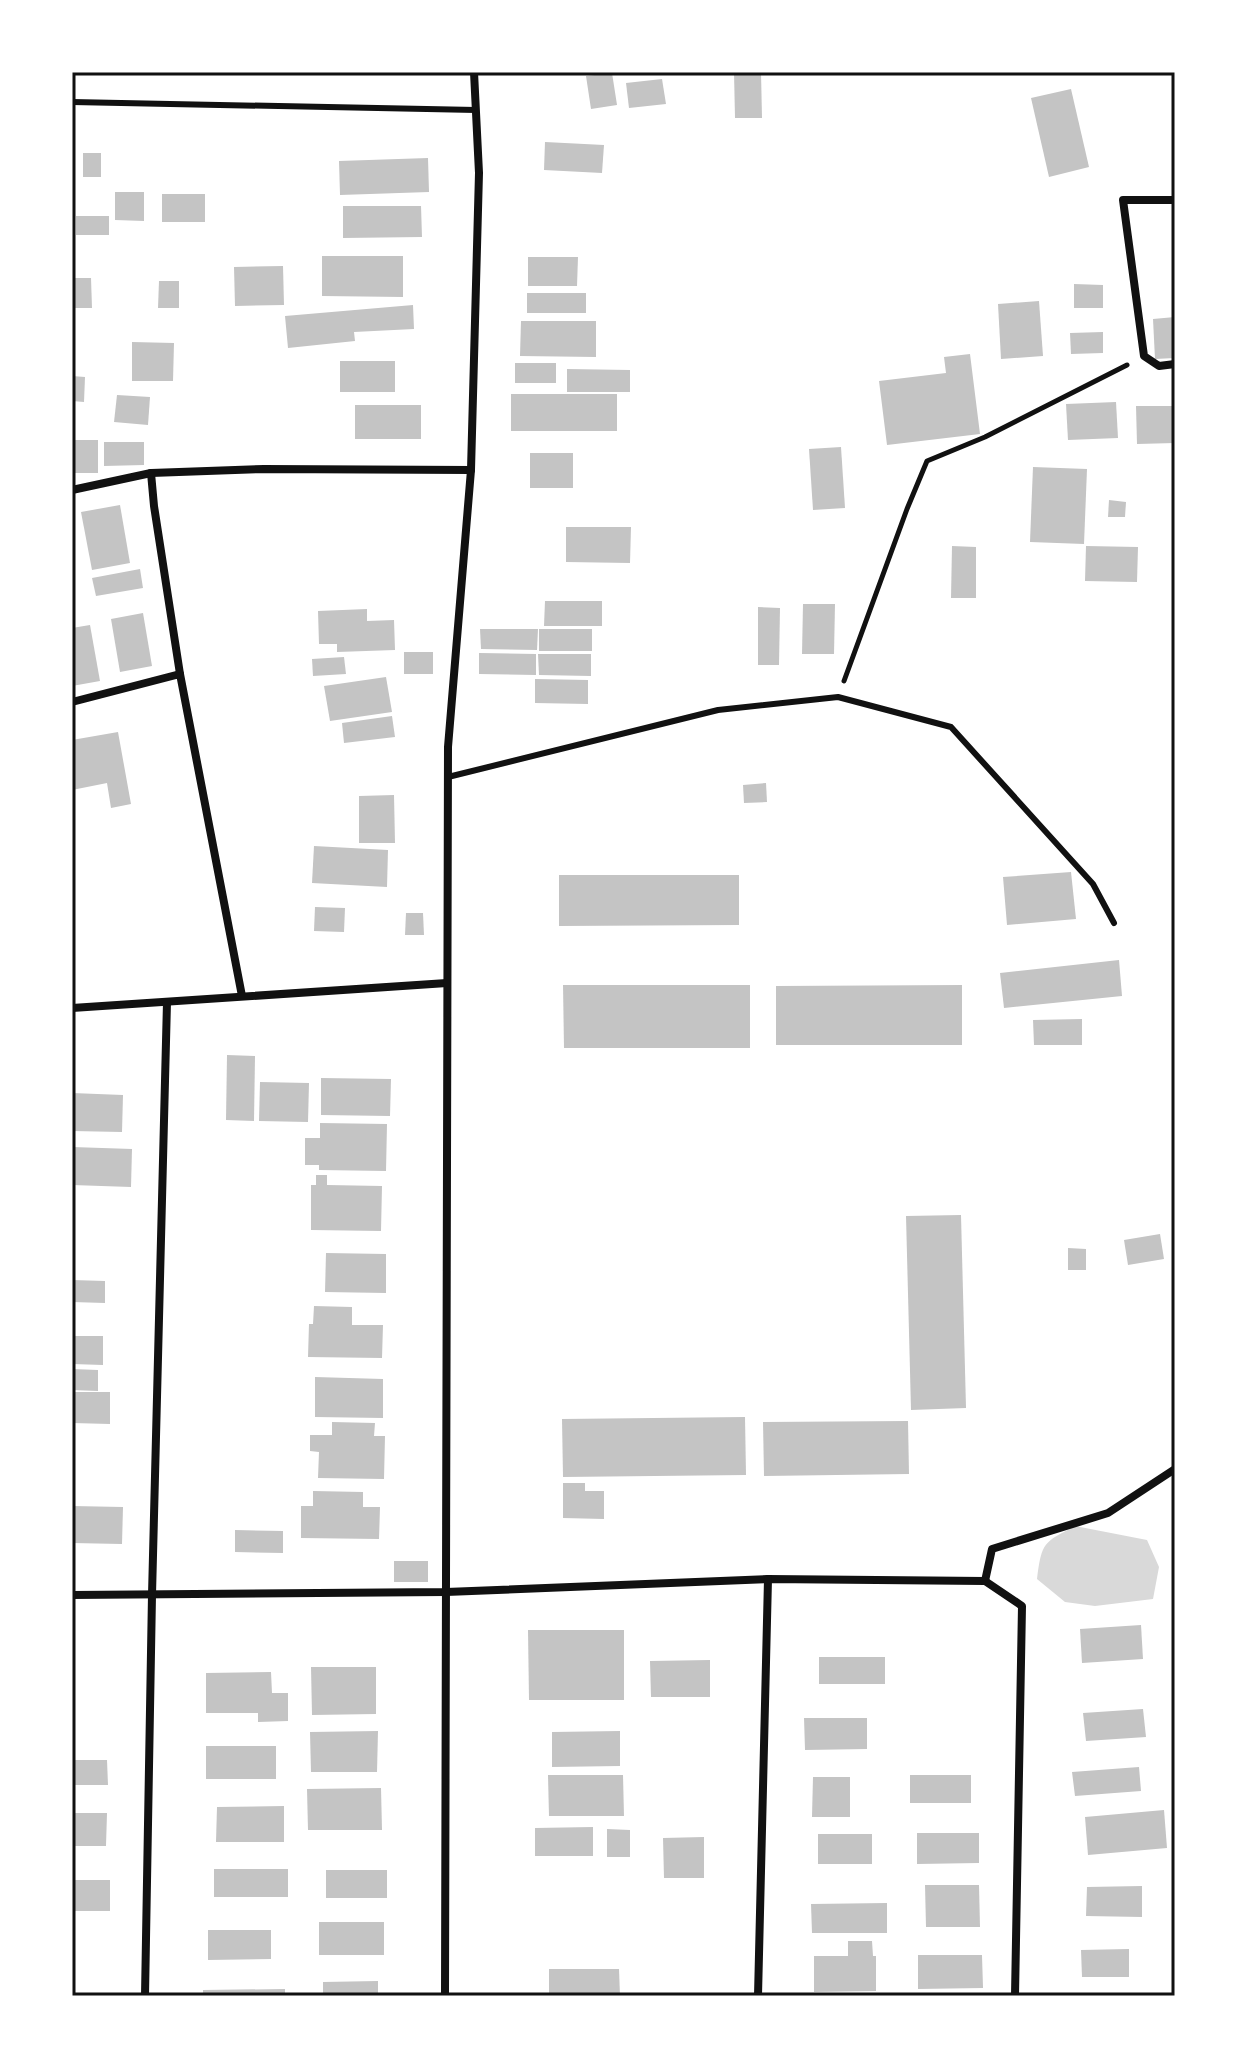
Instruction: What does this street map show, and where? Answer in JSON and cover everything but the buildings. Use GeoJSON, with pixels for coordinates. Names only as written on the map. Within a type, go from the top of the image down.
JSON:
{"type":"FeatureCollection","features":[{"type":"Feature","properties":{"kind":"street"},"geometry":{"type":"LineString","coordinates":[[445,1996],[448,747],[471,470],[479,173],[474,72]]}},
{"type":"Feature","properties":{"kind":"street"},"geometry":{"type":"LineString","coordinates":[[1175,200],[1123,200],[1144,356],[1159,366],[1175,364]]}},
{"type":"Feature","properties":{"kind":"street"},"geometry":{"type":"LineString","coordinates":[[72,490],[151,473],[264,469],[471,470]]}},
{"type":"Feature","properties":{"kind":"street"},"geometry":{"type":"LineString","coordinates":[[151,473],[180,674],[242,996]]}},
{"type":"Feature","properties":{"kind":"street"},"geometry":{"type":"LineString","coordinates":[[72,702],[180,674]]}},
{"type":"Feature","properties":{"kind":"street"},"geometry":{"type":"LineString","coordinates":[[72,1008],[447,983]]}},
{"type":"Feature","properties":{"kind":"street"},"geometry":{"type":"LineString","coordinates":[[145,1996],[167,1002]]}},
{"type":"Feature","properties":{"kind":"street"},"geometry":{"type":"LineString","coordinates":[[985,1581],[992,1549],[1108,1513],[1175,1469]]}},
{"type":"Feature","properties":{"kind":"street"},"geometry":{"type":"LineString","coordinates":[[758,1996],[768,1579]]}},
{"type":"Feature","properties":{"kind":"street"},"geometry":{"type":"LineString","coordinates":[[72,1595],[446,1592],[768,1579],[985,1581],[1022,1606],[1015,1996]]}},
{"type":"Feature","properties":{"kind":"lane"},"geometry":{"type":"LineString","coordinates":[[72,102],[476,110]]}},
{"type":"Feature","properties":{"kind":"lane"},"geometry":{"type":"LineString","coordinates":[[448,777],[718,710],[838,697],[951,727],[1093,884],[1114,923]]}},
{"type":"Feature","properties":{"kind":"path"},"geometry":{"type":"LineString","coordinates":[[838,697],[896,536],[927,461],[985,437],[1144,356]]}},
{"type":"Feature","properties":{"kind":"shaded area"},"geometry":{"type":"Polygon","coordinates":[[[1075,1526],[1147,1540],[1159,1567],[1153,1599],[1095,1606],[1065,1602],[1037,1579],[1046,1545],[1075,1526]]]}}]}
